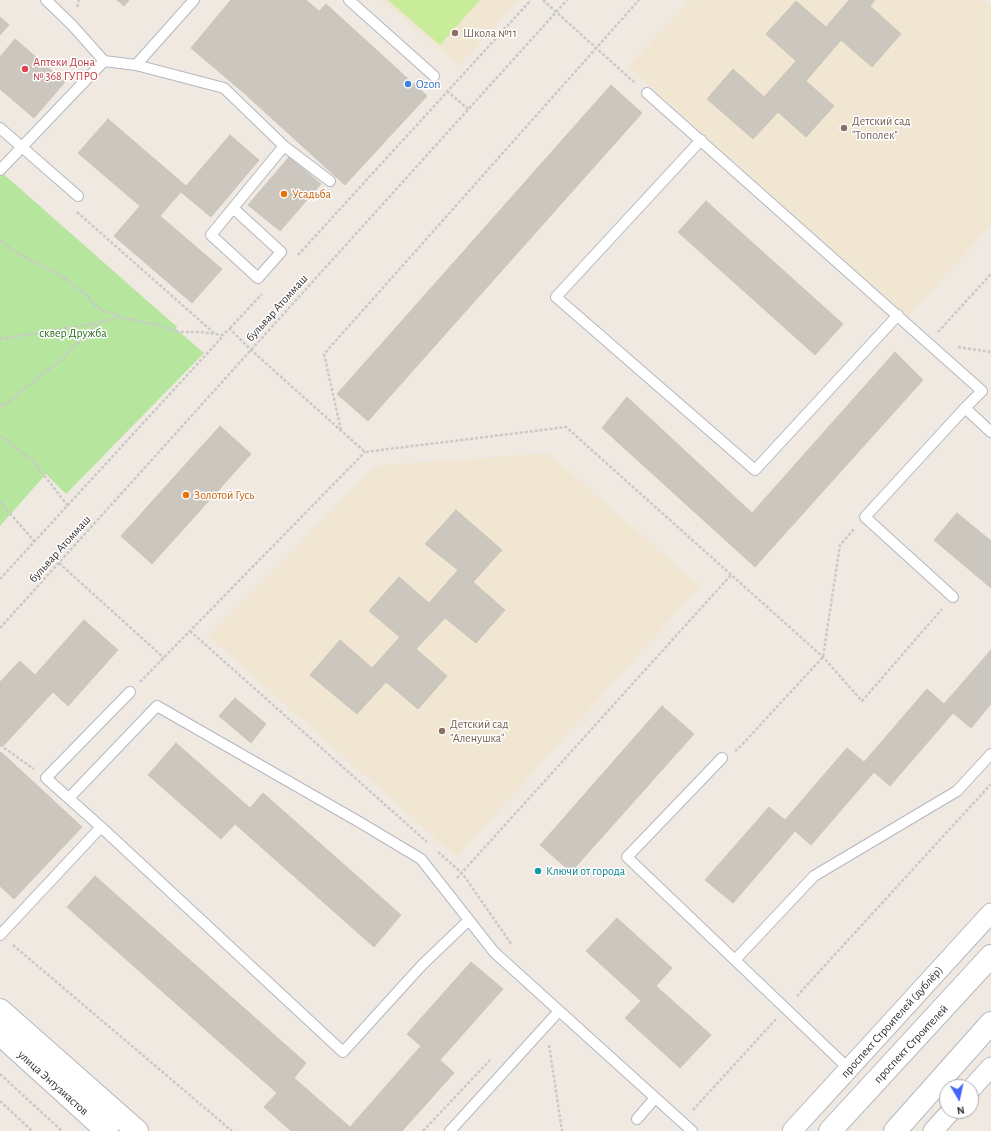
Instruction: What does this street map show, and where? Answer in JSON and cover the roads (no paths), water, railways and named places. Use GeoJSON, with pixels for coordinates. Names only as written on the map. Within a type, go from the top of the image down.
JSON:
{"type":"FeatureCollection","features":[{"type":"Feature","properties":{"kind":"main road","name":"проспект Строителей"},"geometry":{"type":"LineString","coordinates":[[830,1131],[991,956]]}},
{"type":"Feature","properties":{"kind":"main road"},"geometry":{"type":"LineString","coordinates":[[0,1010],[137,1131]]}},
{"type":"Feature","properties":{"kind":"main road"},"geometry":{"type":"LineString","coordinates":[[894,1131],[991,1023]]}},
{"type":"Feature","properties":{"kind":"main road","name":"улица Энтузиастов"},"geometry":{"type":"LineString","coordinates":[[0,1034],[98,1128]]}},
{"type":"Feature","properties":{"kind":"street","name":"проспект Строителей (дублёр)"},"geometry":{"type":"LineString","coordinates":[[792,1131],[991,912]]}},
{"type":"Feature","properties":{"kind":"street"},"geometry":{"type":"LineString","coordinates":[[979,1080],[991,1067]]}},
{"type":"Feature","properties":{"kind":"street"},"geometry":{"type":"LineString","coordinates":[[933,1131],[944,1119]]}},
{"type":"Feature","properties":{"kind":"lane"},"geometry":{"type":"LineString","coordinates":[[46,0],[72,25],[104,61],[136,65],[224,88],[284,146],[330,181]]}},
{"type":"Feature","properties":{"kind":"lane"},"geometry":{"type":"LineString","coordinates":[[136,65],[194,0]]}},
{"type":"Feature","properties":{"kind":"lane"},"geometry":{"type":"LineString","coordinates":[[349,0],[434,76]]}},
{"type":"Feature","properties":{"kind":"lane"},"geometry":{"type":"LineString","coordinates":[[0,170],[104,61]]}},
{"type":"Feature","properties":{"kind":"lane"},"geometry":{"type":"LineString","coordinates":[[647,93],[982,391],[964,408],[864,517],[953,597]]}},
{"type":"Feature","properties":{"kind":"lane"},"geometry":{"type":"LineString","coordinates":[[0,128],[78,196]]}},
{"type":"Feature","properties":{"kind":"lane"},"geometry":{"type":"LineString","coordinates":[[701,140],[556,297],[755,470],[898,315]]}},
{"type":"Feature","properties":{"kind":"lane"},"geometry":{"type":"LineString","coordinates":[[233,208],[281,252],[258,278],[211,235],[233,208],[284,146]]}},
{"type":"Feature","properties":{"kind":"lane"},"geometry":{"type":"LineString","coordinates":[[964,408],[991,432]]}},
{"type":"Feature","properties":{"kind":"lane"},"geometry":{"type":"LineString","coordinates":[[130,692],[46,778],[101,827],[343,1052],[422,965],[469,920]]}},
{"type":"Feature","properties":{"kind":"lane"},"geometry":{"type":"LineString","coordinates":[[69,798],[157,706],[421,859],[494,952],[692,1131]]}},
{"type":"Feature","properties":{"kind":"lane"},"geometry":{"type":"LineString","coordinates":[[735,960],[814,876],[957,791],[991,754]]}},
{"type":"Feature","properties":{"kind":"lane"},"geometry":{"type":"LineString","coordinates":[[722,758],[627,857],[849,1069]]}},
{"type":"Feature","properties":{"kind":"lane"},"geometry":{"type":"LineString","coordinates":[[0,935],[101,827]]}},
{"type":"Feature","properties":{"kind":"lane"},"geometry":{"type":"LineString","coordinates":[[450,1131],[560,1011]]}},
{"type":"Feature","properties":{"kind":"lane"},"geometry":{"type":"LineString","coordinates":[[636,1119],[655,1098]]}},
{"type":"Feature","properties":{"kind":"place","name":"Школа №11"},"geometry":{"type":"Point","coordinates":[455,33]}},
{"type":"Feature","properties":{"kind":"place","name":"Аптеки Дона № 368 ГУПРО"},"geometry":{"type":"Point","coordinates":[25,69]}},
{"type":"Feature","properties":{"kind":"place","name":"Ozon"},"geometry":{"type":"Point","coordinates":[408,84]}},
{"type":"Feature","properties":{"kind":"place","name":"Детский сад \"Тополек\""},"geometry":{"type":"Point","coordinates":[844,128]}},
{"type":"Feature","properties":{"kind":"place","name":"Усадьба"},"geometry":{"type":"Point","coordinates":[284,194]}},
{"type":"Feature","properties":{"kind":"place","name":"Золотой Гусь"},"geometry":{"type":"Point","coordinates":[186,495]}},
{"type":"Feature","properties":{"kind":"place","name":"Детский сад \"Аленушка\""},"geometry":{"type":"Point","coordinates":[442,731]}},
{"type":"Feature","properties":{"kind":"place","name":"Ключи от города"},"geometry":{"type":"Point","coordinates":[538,871]}},
{"type":"Feature","properties":{"kind":"park label","name":"сквер Дружба"},"geometry":{"type":"Point","coordinates":[73,333]}}]}
